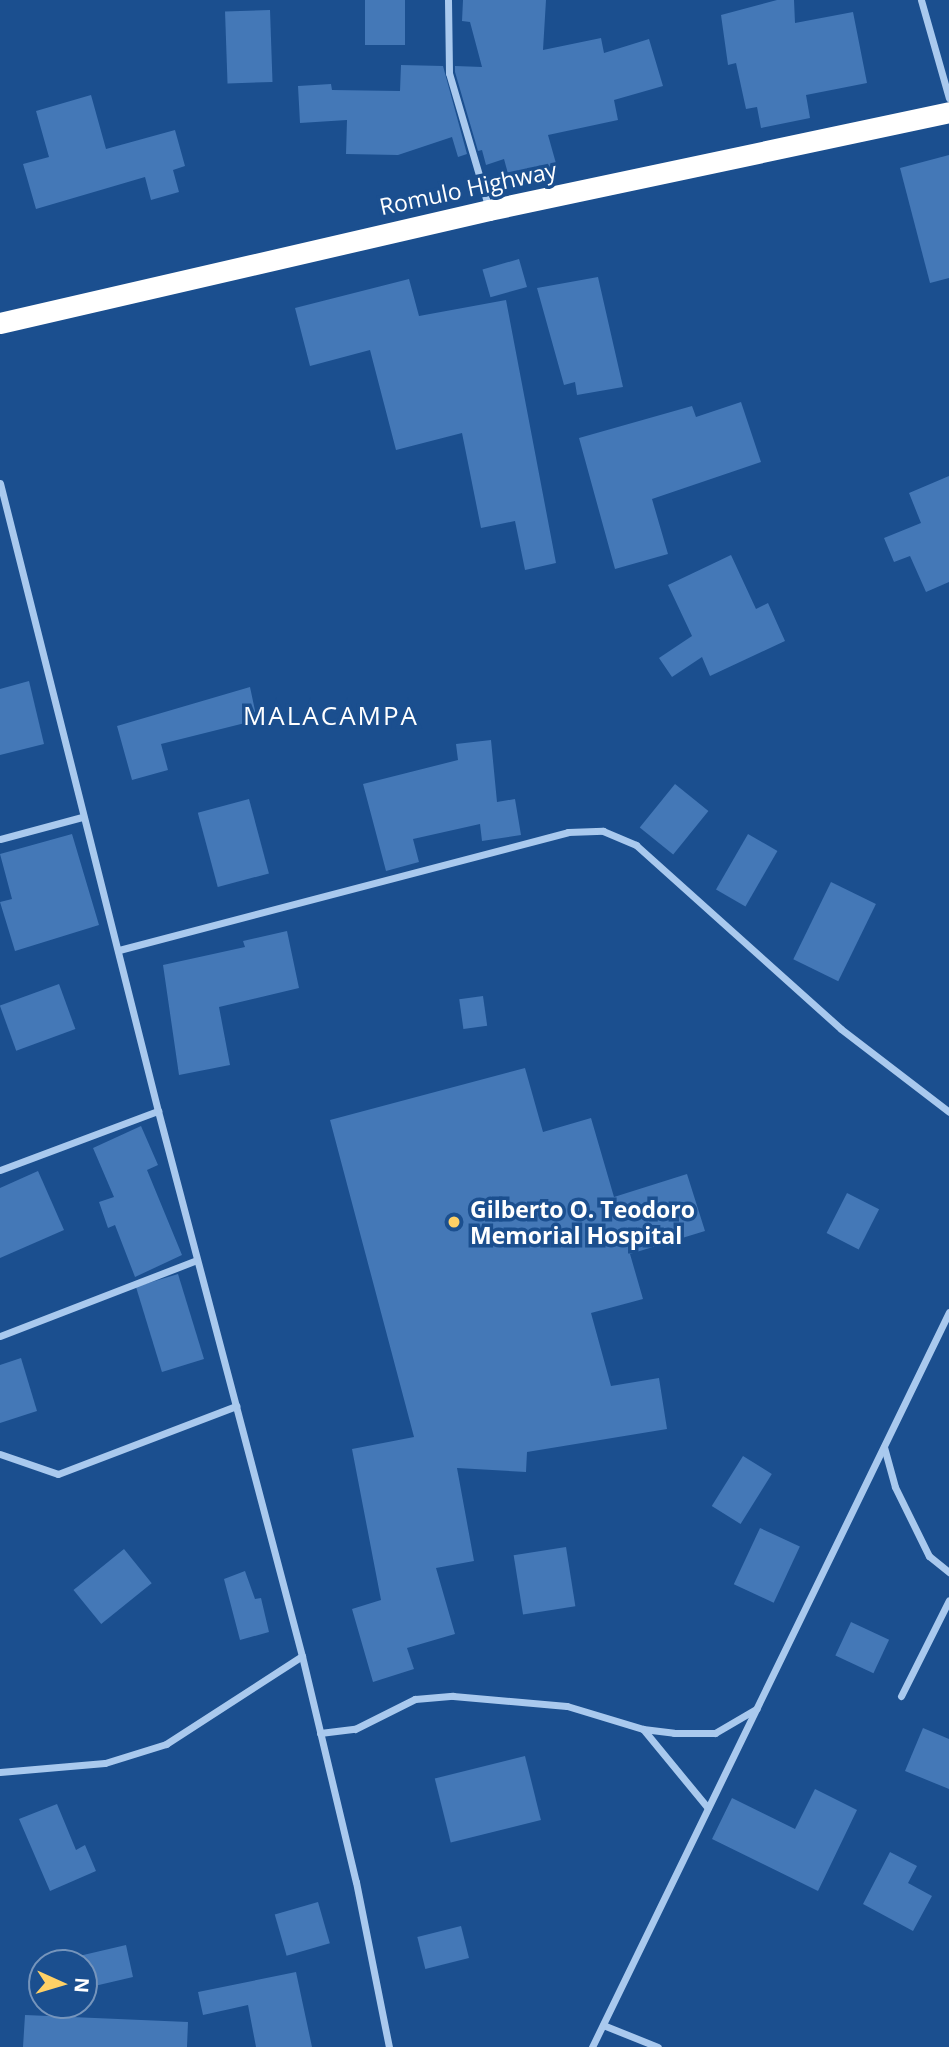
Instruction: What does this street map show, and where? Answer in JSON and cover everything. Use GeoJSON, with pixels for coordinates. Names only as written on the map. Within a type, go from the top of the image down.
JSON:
{"type":"FeatureCollection","features":[{"type":"Feature","properties":{"kind":"highway","name":"Romulo Highway"},"geometry":{"type":"LineString","coordinates":[[0,323],[489,210],[949,112]]}},
{"type":"Feature","properties":{"kind":"street"},"geometry":{"type":"LineString","coordinates":[[448,0],[449,74],[489,210]]}},
{"type":"Feature","properties":{"kind":"street"},"geometry":{"type":"LineString","coordinates":[[921,0],[949,97]]}},
{"type":"Feature","properties":{"kind":"street"},"geometry":{"type":"LineString","coordinates":[[0,483],[82,817],[120,950],[158,1111],[302,1656],[389,2047]]}},
{"type":"Feature","properties":{"kind":"street"},"geometry":{"type":"LineString","coordinates":[[0,839],[82,817]]}},
{"type":"Feature","properties":{"kind":"street"},"geometry":{"type":"LineString","coordinates":[[120,950],[568,832],[603,831],[636,845],[841,1029],[949,1112]]}},
{"type":"Feature","properties":{"kind":"street"},"geometry":{"type":"LineString","coordinates":[[0,1170],[158,1111]]}},
{"type":"Feature","properties":{"kind":"street"},"geometry":{"type":"LineString","coordinates":[[0,1336],[197,1260]]}},
{"type":"Feature","properties":{"kind":"street"},"geometry":{"type":"LineString","coordinates":[[592,2047],[949,1312]]}},
{"type":"Feature","properties":{"kind":"street"},"geometry":{"type":"LineString","coordinates":[[0,1454],[58,1474],[236,1406]]}},
{"type":"Feature","properties":{"kind":"street"},"geometry":{"type":"LineString","coordinates":[[884,1446],[895,1487],[929,1556],[949,1572]]}},
{"type":"Feature","properties":{"kind":"street"},"geometry":{"type":"LineString","coordinates":[[901,1696],[949,1600]]}},
{"type":"Feature","properties":{"kind":"street"},"geometry":{"type":"LineString","coordinates":[[0,1772],[105,1763],[166,1744],[302,1656]]}},
{"type":"Feature","properties":{"kind":"street"},"geometry":{"type":"LineString","coordinates":[[320,1733],[355,1730],[415,1699],[453,1696],[567,1706],[643,1729],[715,1733],[757,1708]]}},
{"type":"Feature","properties":{"kind":"street"},"geometry":{"type":"LineString","coordinates":[[643,1729],[708,1808]]}},
{"type":"Feature","properties":{"kind":"street"},"geometry":{"type":"LineString","coordinates":[[603,2025],[658,2047]]}},
{"type":"Feature","properties":{"kind":"building"},"geometry":{"type":"Polygon","coordinates":[[[365,0],[405,0],[405,45],[365,45],[365,0]]]}},
{"type":"Feature","properties":{"kind":"building"},"geometry":{"type":"Polygon","coordinates":[[[463,0],[546,0],[543,50],[601,38],[604,53],[649,39],[663,86],[614,100],[618,120],[548,135],[557,167],[510,181],[504,159],[486,165],[482,150],[478,151],[455,72],[455,66],[482,67],[470,22],[462,21],[463,0]]]}},
{"type":"Feature","properties":{"kind":"building"},"geometry":{"type":"Polygon","coordinates":[[[777,0],[794,0],[795,23],[853,12],[867,83],[806,95],[810,118],[761,128],[757,107],[746,109],[736,63],[728,65],[721,15],[777,0]]]}},
{"type":"Feature","properties":{"kind":"building"},"geometry":{"type":"Polygon","coordinates":[[[270,10],[273,82],[228,84],[225,12],[270,10]]]}},
{"type":"Feature","properties":{"kind":"building"},"geometry":{"type":"Polygon","coordinates":[[[401,65],[443,66],[467,154],[458,157],[452,137],[398,155],[346,154],[347,120],[300,123],[298,86],[331,84],[332,90],[400,91],[401,65]]]}},
{"type":"Feature","properties":{"kind":"building"},"geometry":{"type":"Polygon","coordinates":[[[91,95],[106,149],[175,130],[185,166],[173,170],[179,192],[151,200],[145,177],[36,209],[23,164],[49,157],[36,111],[91,95]]]}},
{"type":"Feature","properties":{"kind":"building"},"geometry":{"type":"Polygon","coordinates":[[[949,155],[949,278],[930,283],[900,168],[949,155]]]}},
{"type":"Feature","properties":{"kind":"building"},"geometry":{"type":"Polygon","coordinates":[[[519,259],[527,287],[490,297],[482,269],[519,259]]]}},
{"type":"Feature","properties":{"kind":"building"},"geometry":{"type":"Polygon","coordinates":[[[598,277],[623,387],[577,395],[575,382],[564,385],[537,288],[598,277]]]}},
{"type":"Feature","properties":{"kind":"building"},"geometry":{"type":"Polygon","coordinates":[[[409,279],[419,316],[506,300],[556,563],[525,570],[515,521],[481,528],[462,433],[396,450],[370,350],[310,366],[295,308],[409,279]]]}},
{"type":"Feature","properties":{"kind":"building"},"geometry":{"type":"Polygon","coordinates":[[[741,402],[761,462],[652,499],[668,554],[615,569],[579,438],[692,406],[696,417],[741,402]]]}},
{"type":"Feature","properties":{"kind":"building"},"geometry":{"type":"Polygon","coordinates":[[[949,476],[949,582],[926,592],[910,556],[894,562],[884,538],[921,523],[909,493],[949,476]]]}},
{"type":"Feature","properties":{"kind":"building"},"geometry":{"type":"Polygon","coordinates":[[[731,555],[756,609],[768,603],[785,641],[710,676],[702,657],[672,677],[659,658],[692,636],[668,585],[731,555]]]}},
{"type":"Feature","properties":{"kind":"building"},"geometry":{"type":"Polygon","coordinates":[[[29,681],[44,744],[0,755],[0,689],[29,681]]]}},
{"type":"Feature","properties":{"kind":"building"},"geometry":{"type":"Polygon","coordinates":[[[250,687],[257,720],[161,744],[168,770],[132,780],[117,726],[250,687]]]}},
{"type":"Feature","properties":{"kind":"building"},"geometry":{"type":"Polygon","coordinates":[[[491,740],[497,802],[515,799],[521,835],[482,841],[480,824],[413,839],[419,862],[386,871],[363,784],[458,760],[456,744],[491,740]]]}},
{"type":"Feature","properties":{"kind":"building"},"geometry":{"type":"Polygon","coordinates":[[[675,784],[708,811],[673,855],[640,828],[675,784]]]}},
{"type":"Feature","properties":{"kind":"building"},"geometry":{"type":"Polygon","coordinates":[[[249,799],[269,873],[218,887],[198,813],[249,799]]]}},
{"type":"Feature","properties":{"kind":"building"},"geometry":{"type":"Polygon","coordinates":[[[72,834],[99,925],[15,951],[0,902],[12,899],[0,854],[72,834]]]}},
{"type":"Feature","properties":{"kind":"building"},"geometry":{"type":"Polygon","coordinates":[[[748,834],[777,851],[745,906],[716,889],[748,834]]]}},
{"type":"Feature","properties":{"kind":"building"},"geometry":{"type":"Polygon","coordinates":[[[831,882],[876,904],[838,981],[793,959],[831,882]]]}},
{"type":"Feature","properties":{"kind":"building"},"geometry":{"type":"Polygon","coordinates":[[[287,931],[299,988],[219,1007],[230,1065],[179,1075],[163,965],[245,947],[243,941],[287,931]]]}},
{"type":"Feature","properties":{"kind":"building"},"geometry":{"type":"Polygon","coordinates":[[[59,984],[75,1029],[16,1051],[0,1005],[59,984]]]}},
{"type":"Feature","properties":{"kind":"building"},"geometry":{"type":"Polygon","coordinates":[[[483,996],[487,1026],[463,1029],[459,999],[483,996]]]}},
{"type":"Feature","properties":{"kind":"building"},"geometry":{"type":"Polygon","coordinates":[[[525,1068],[543,1132],[591,1118],[614,1197],[687,1174],[705,1231],[630,1254],[643,1299],[591,1313],[611,1386],[659,1378],[667,1429],[527,1452],[526,1472],[457,1468],[474,1561],[436,1568],[455,1634],[407,1648],[414,1669],[373,1682],[352,1609],[381,1600],[352,1449],[414,1437],[330,1120],[525,1068]]]}},
{"type":"Feature","properties":{"kind":"building"},"geometry":{"type":"Polygon","coordinates":[[[141,1126],[158,1165],[147,1170],[182,1255],[135,1277],[115,1225],[108,1228],[99,1202],[114,1197],[93,1148],[141,1126]]]}},
{"type":"Feature","properties":{"kind":"building"},"geometry":{"type":"Polygon","coordinates":[[[38,1171],[64,1230],[0,1258],[0,1188],[38,1171]]]}},
{"type":"Feature","properties":{"kind":"building"},"geometry":{"type":"Polygon","coordinates":[[[847,1193],[879,1209],[859,1249],[827,1233],[847,1193]]]}},
{"type":"Feature","properties":{"kind":"building"},"geometry":{"type":"Polygon","coordinates":[[[178,1274],[204,1359],[162,1372],[136,1287],[178,1274]]]}},
{"type":"Feature","properties":{"kind":"building"},"geometry":{"type":"Polygon","coordinates":[[[21,1358],[37,1411],[0,1423],[0,1365],[21,1358]]]}},
{"type":"Feature","properties":{"kind":"building"},"geometry":{"type":"Polygon","coordinates":[[[743,1456],[772,1474],[741,1524],[712,1506],[743,1456]]]}},
{"type":"Feature","properties":{"kind":"building"},"geometry":{"type":"Polygon","coordinates":[[[760,1528],[800,1547],[774,1603],[734,1584],[760,1528]]]}},
{"type":"Feature","properties":{"kind":"building"},"geometry":{"type":"Polygon","coordinates":[[[566,1547],[575,1606],[523,1615],[514,1555],[566,1547]]]}},
{"type":"Feature","properties":{"kind":"building"},"geometry":{"type":"Polygon","coordinates":[[[124,1549],[152,1583],[101,1624],[73,1590],[124,1549]]]}},
{"type":"Feature","properties":{"kind":"building"},"geometry":{"type":"Polygon","coordinates":[[[245,1571],[255,1599],[261,1598],[269,1632],[240,1640],[224,1579],[245,1571]]]}},
{"type":"Feature","properties":{"kind":"building"},"geometry":{"type":"Polygon","coordinates":[[[851,1622],[889,1640],[873,1673],[835,1656],[851,1622]]]}},
{"type":"Feature","properties":{"kind":"building"},"geometry":{"type":"Polygon","coordinates":[[[923,1728],[949,1739],[949,1789],[905,1771],[923,1728]]]}},
{"type":"Feature","properties":{"kind":"building"},"geometry":{"type":"Polygon","coordinates":[[[525,1756],[541,1820],[451,1843],[435,1778],[525,1756]]]}},
{"type":"Feature","properties":{"kind":"building"},"geometry":{"type":"Polygon","coordinates":[[[815,1789],[857,1810],[818,1891],[712,1839],[732,1798],[795,1829],[815,1789]]]}},
{"type":"Feature","properties":{"kind":"building"},"geometry":{"type":"Polygon","coordinates":[[[57,1804],[76,1850],[85,1845],[96,1871],[50,1891],[19,1819],[57,1804]]]}},
{"type":"Feature","properties":{"kind":"building"},"geometry":{"type":"Polygon","coordinates":[[[890,1852],[917,1866],[908,1883],[932,1896],[913,1931],[863,1904],[890,1852]]]}},
{"type":"Feature","properties":{"kind":"building"},"geometry":{"type":"Polygon","coordinates":[[[318,1902],[330,1943],[287,1956],[275,1914],[318,1902]]]}},
{"type":"Feature","properties":{"kind":"building"},"geometry":{"type":"Polygon","coordinates":[[[461,1926],[469,1958],[425,1969],[417,1937],[461,1926]]]}},
{"type":"Feature","properties":{"kind":"building"},"geometry":{"type":"Polygon","coordinates":[[[126,1945],[133,1977],[98,1985],[98,1952],[126,1945]]]}},
{"type":"Feature","properties":{"kind":"building"},"geometry":{"type":"Polygon","coordinates":[[[296,1972],[312,2047],[256,2047],[248,2005],[203,2015],[198,1992],[296,1972]]]}},
{"type":"Feature","properties":{"kind":"building"},"geometry":{"type":"Polygon","coordinates":[[[25,2015],[28,2015],[28,2019],[98,2018],[188,2022],[187,2047],[23,2047],[25,2015]]]}},
{"type":"Feature","properties":{"kind":"place","name":"Gilberto O. Teodoro Memorial Hospital"},"geometry":{"type":"Point","coordinates":[454,1222]}},
{"type":"Feature","properties":{"kind":"district","name":"MALACAMPA"},"geometry":{"type":"Point","coordinates":[331,716]}}]}
